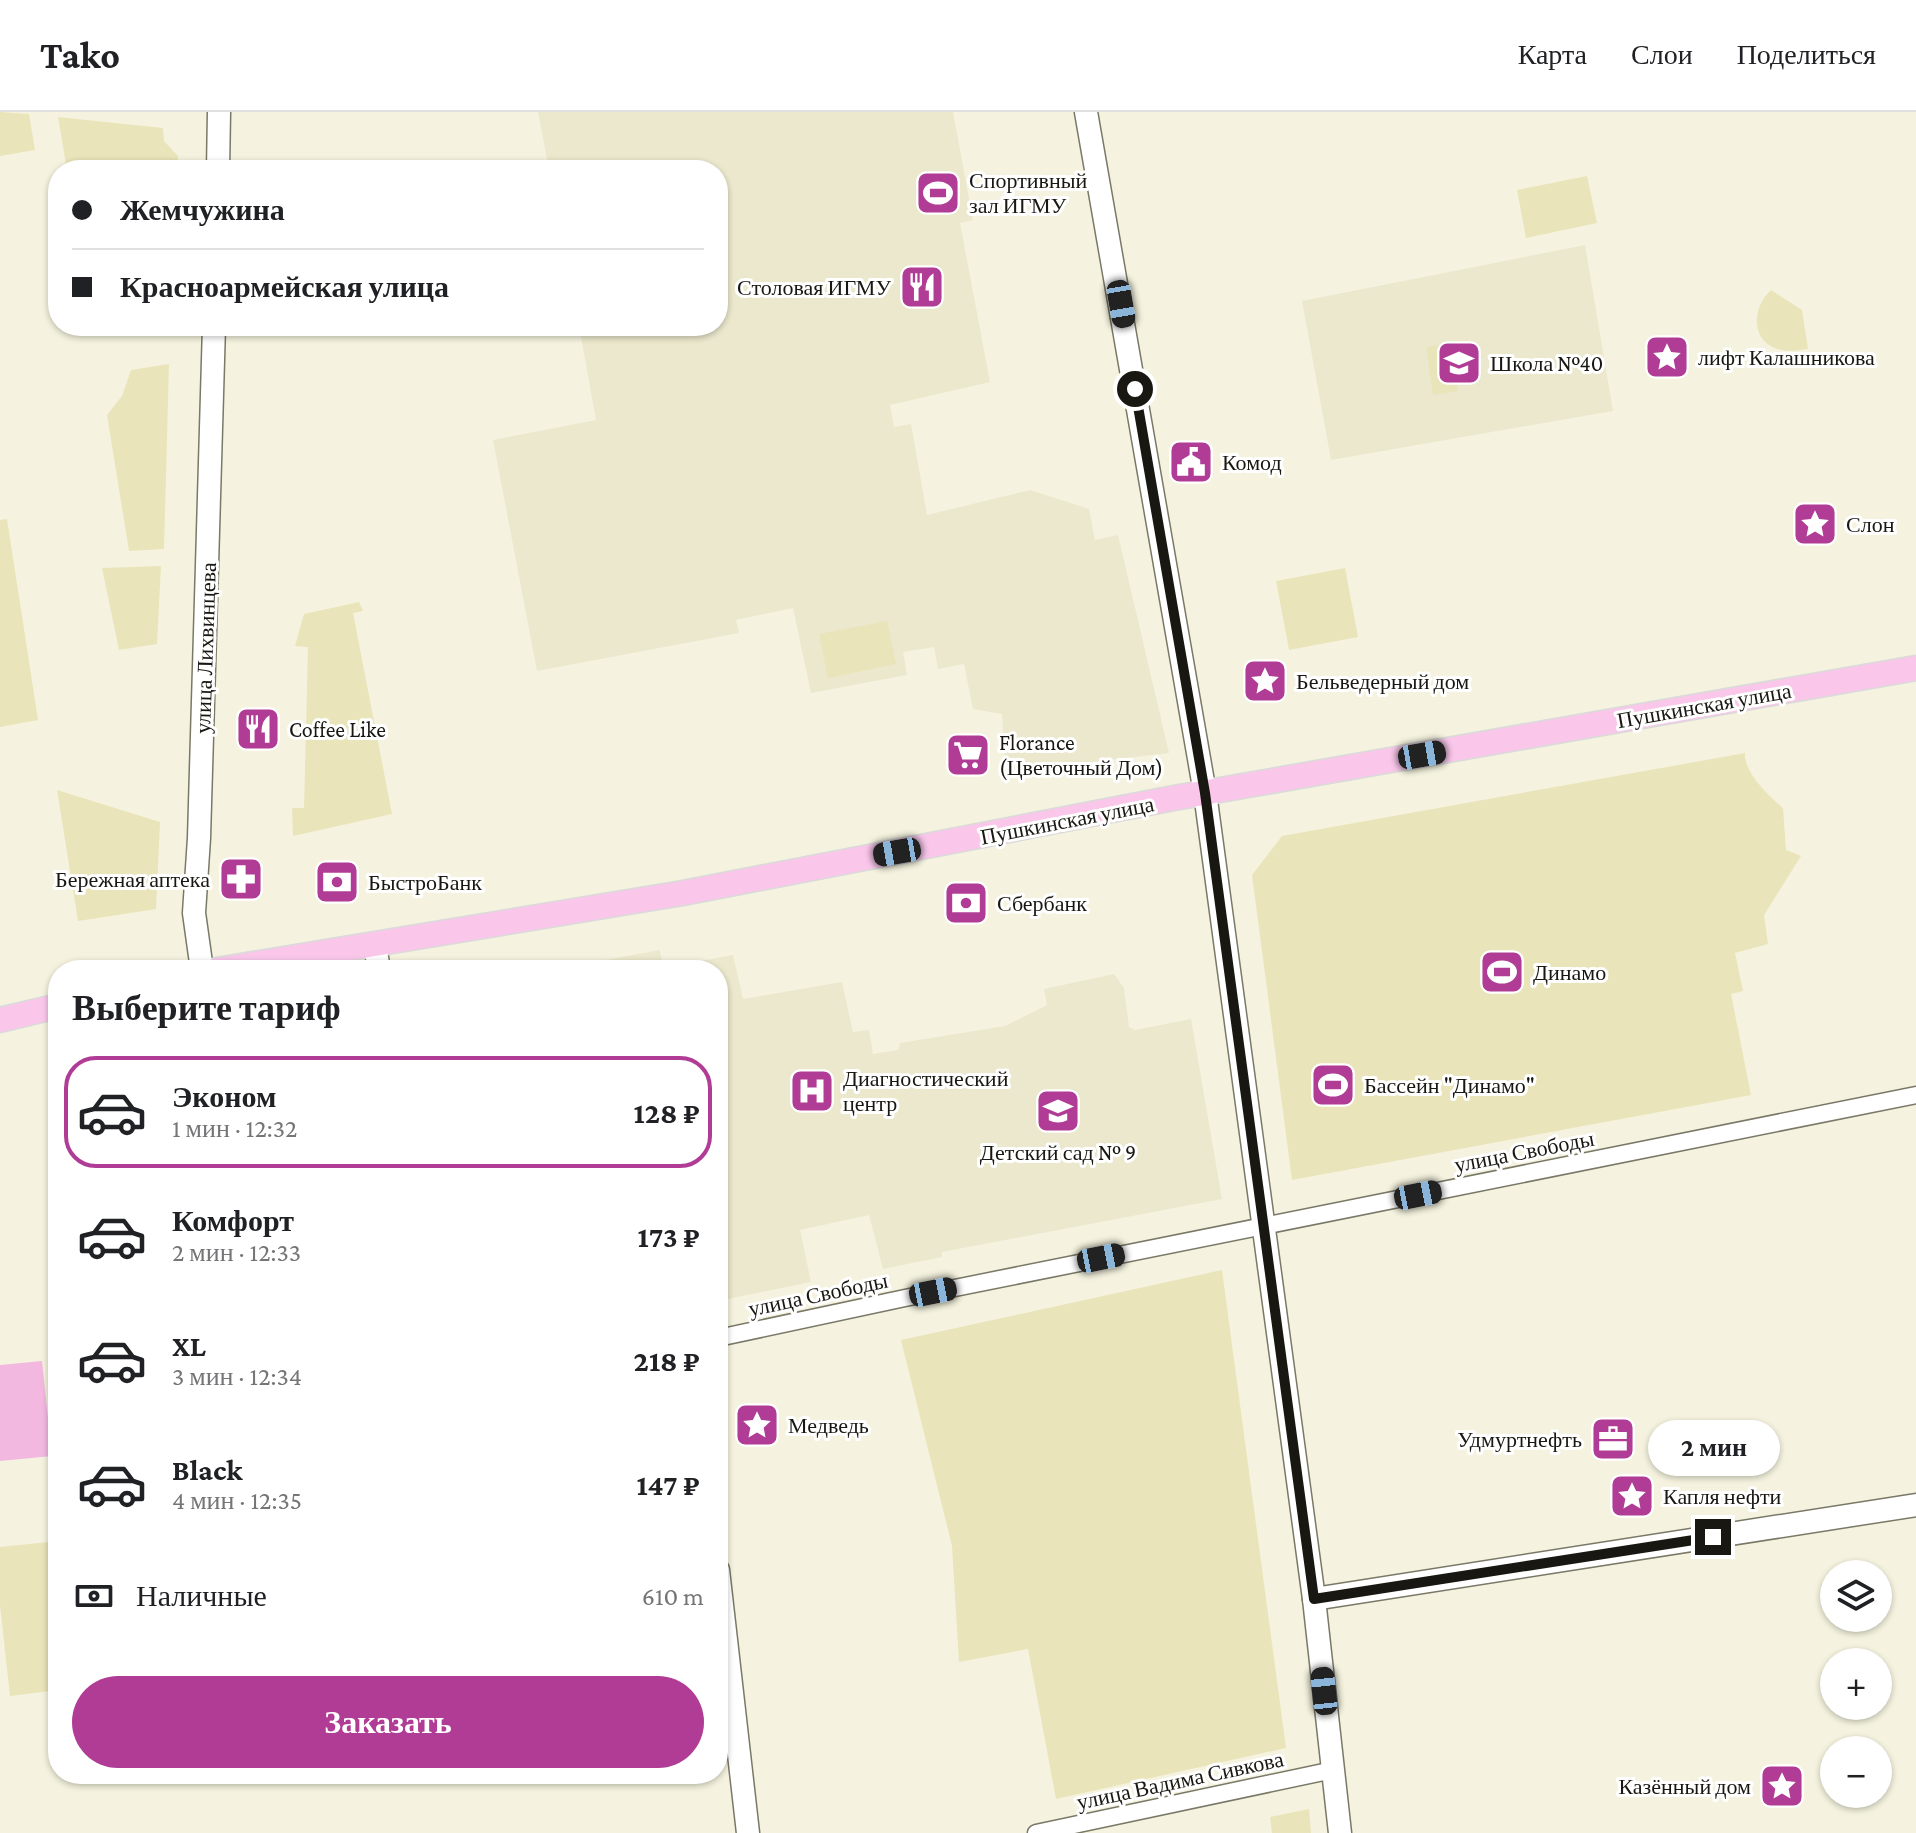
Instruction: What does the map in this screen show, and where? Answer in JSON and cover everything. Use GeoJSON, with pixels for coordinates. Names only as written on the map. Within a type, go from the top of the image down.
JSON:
{"type":"FeatureCollection","features":[{"type":"Feature","properties":{"kind":"main road","name":"Пушкинская улица"},"geometry":{"type":"LineString","coordinates":[[280,960],[683,893],[1205,793],[1916,668]]}},
{"type":"Feature","properties":{"kind":"main road"},"geometry":{"type":"LineString","coordinates":[[0,1020],[48,1008]]}},
{"type":"Feature","properties":{"kind":"street"},"geometry":{"type":"LineString","coordinates":[[218,160],[219,112]]}},
{"type":"Feature","properties":{"kind":"street"},"geometry":{"type":"LineString","coordinates":[[1086,112],[1205,793],[1314,1599],[1340,1833]]}},
{"type":"Feature","properties":{"kind":"street","name":"улица Лихвинцева"},"geometry":{"type":"LineString","coordinates":[[201,960],[194,913],[199,838],[214,336]]}},
{"type":"Feature","properties":{"kind":"street"},"geometry":{"type":"LineString","coordinates":[[375,945],[377,960]]}},
{"type":"Feature","properties":{"kind":"street","name":"улица Свободы"},"geometry":{"type":"LineString","coordinates":[[728,1336],[1916,1095]]}},
{"type":"Feature","properties":{"kind":"street"},"geometry":{"type":"LineString","coordinates":[[1314,1599],[1916,1505]]}},
{"type":"Feature","properties":{"kind":"street"},"geometry":{"type":"LineString","coordinates":[[728,1658],[748,1833]]}},
{"type":"Feature","properties":{"kind":"street","name":"улица Вадима Сивкова"},"geometry":{"type":"LineString","coordinates":[[1036,1833],[1333,1770]]}},
{"type":"Feature","properties":{"kind":"shaded area"},"geometry":{"type":"Polygon","coordinates":[[[0,112],[29,114],[35,150],[0,156],[0,112]]]}},
{"type":"Feature","properties":{"kind":"shaded area"},"geometry":{"type":"Polygon","coordinates":[[[538,112],[953,112],[973,220],[960,223],[990,382],[890,405],[894,427],[911,424],[927,515],[1030,490],[1089,509],[1095,540],[1118,535],[1169,753],[1005,772],[1002,714],[973,709],[964,664],[938,669],[934,647],[903,652],[907,675],[811,693],[793,608],[736,620],[739,633],[537,671],[493,440],[596,420],[581,336],[728,336],[728,160],[547,160],[538,112]]]}},
{"type":"Feature","properties":{"kind":"shaded area"},"geometry":{"type":"Polygon","coordinates":[[[58,117],[163,128],[164,141],[178,156],[178,160],[65,160],[58,117]]]}},
{"type":"Feature","properties":{"kind":"shaded area"},"geometry":{"type":"Polygon","coordinates":[[[1587,176],[1597,223],[1526,238],[1517,190],[1587,176]]]}},
{"type":"Feature","properties":{"kind":"shaded area","name":"Школа №40"},"geometry":{"type":"Polygon","coordinates":[[[1585,245],[1613,411],[1331,460],[1302,301],[1585,245]]]}},
{"type":"Feature","properties":{"kind":"shaded area"},"geometry":{"type":"Polygon","coordinates":[[[1771,290],[1802,310],[1808,349],[1782,350],[1764,341],[1759,333],[1757,315],[1771,290]]]}},
{"type":"Feature","properties":{"kind":"shaded area"},"geometry":{"type":"Polygon","coordinates":[[[1450,343],[1458,391],[1433,395],[1426,347],[1450,343]]]}},
{"type":"Feature","properties":{"kind":"shaded area"},"geometry":{"type":"Polygon","coordinates":[[[169,364],[164,549],[129,551],[107,415],[122,396],[131,370],[169,364]]]}},
{"type":"Feature","properties":{"kind":"shaded area"},"geometry":{"type":"Polygon","coordinates":[[[7,519],[38,720],[0,727],[0,520],[7,519]]]}},
{"type":"Feature","properties":{"kind":"shaded area"},"geometry":{"type":"Polygon","coordinates":[[[161,566],[157,644],[119,650],[102,568],[161,566]]]}},
{"type":"Feature","properties":{"kind":"shaded area"},"geometry":{"type":"Polygon","coordinates":[[[1345,568],[1358,637],[1289,650],[1276,581],[1345,568]]]}},
{"type":"Feature","properties":{"kind":"shaded area"},"geometry":{"type":"Polygon","coordinates":[[[359,602],[363,611],[353,613],[392,814],[293,836],[292,808],[304,808],[308,647],[295,646],[304,614],[359,602]]]}},
{"type":"Feature","properties":{"kind":"shaded area"},"geometry":{"type":"Polygon","coordinates":[[[887,621],[896,664],[828,678],[819,634],[887,621]]]}},
{"type":"Feature","properties":{"kind":"shaded area","name":"Динамо"},"geometry":{"type":"Polygon","coordinates":[[[1745,753],[1753,776],[1783,808],[1786,850],[1801,856],[1764,915],[1768,944],[1735,953],[1743,991],[1731,994],[1751,1095],[1292,1180],[1252,875],[1282,836],[1745,753]]]}},
{"type":"Feature","properties":{"kind":"shaded area"},"geometry":{"type":"Polygon","coordinates":[[[57,790],[160,822],[156,909],[78,921],[57,790]]]}},
{"type":"Feature","properties":{"kind":"shaded area"},"geometry":{"type":"Polygon","coordinates":[[[660,950],[662,960],[606,960],[660,950]]]}},
{"type":"Feature","properties":{"kind":"shaded area"},"geometry":{"type":"Polygon","coordinates":[[[733,955],[743,999],[842,982],[853,1032],[869,1030],[873,1054],[898,1050],[900,1043],[1005,1026],[1047,1005],[1044,989],[1114,974],[1124,988],[1129,1027],[1135,1030],[1191,1019],[1222,1199],[942,1252],[942,1257],[883,1269],[869,1215],[800,1230],[811,1282],[728,1299],[728,960],[706,960],[733,955]]]}},
{"type":"Feature","properties":{"kind":"shaded area"},"geometry":{"type":"Polygon","coordinates":[[[1222,1270],[1286,1748],[1056,1799],[1028,1649],[959,1662],[952,1546],[901,1340],[1222,1270]]]}},
{"type":"Feature","properties":{"kind":"shaded area"},"geometry":{"type":"Polygon","coordinates":[[[42,1361],[48,1418],[48,1456],[0,1461],[0,1365],[42,1361]]]}},
{"type":"Feature","properties":{"kind":"shaded area"},"geometry":{"type":"Polygon","coordinates":[[[48,1542],[48,1691],[10,1696],[0,1605],[0,1547],[48,1542]]]}},
{"type":"Feature","properties":{"kind":"shaded area"},"geometry":{"type":"Polygon","coordinates":[[[1309,1809],[1311,1833],[1272,1833],[1270,1817],[1309,1809]]]}},
{"type":"Feature","properties":{"kind":"place","name":"Спортивный зал ИГМУ"},"geometry":{"type":"Point","coordinates":[938,193]}},
{"type":"Feature","properties":{"kind":"place","name":"Столовая ИГМУ"},"geometry":{"type":"Point","coordinates":[922,287]}},
{"type":"Feature","properties":{"kind":"place","name":"лифт Калашникова"},"geometry":{"type":"Point","coordinates":[1667,357]}},
{"type":"Feature","properties":{"kind":"place","name":"Школа №40"},"geometry":{"type":"Point","coordinates":[1459,363]}},
{"type":"Feature","properties":{"kind":"place","name":"Комод"},"geometry":{"type":"Point","coordinates":[1191,462]}},
{"type":"Feature","properties":{"kind":"place","name":"Слон"},"geometry":{"type":"Point","coordinates":[1815,524]}},
{"type":"Feature","properties":{"kind":"place","name":"Бельведерный дом"},"geometry":{"type":"Point","coordinates":[1265,681]}},
{"type":"Feature","properties":{"kind":"place","name":"Coffee Like"},"geometry":{"type":"Point","coordinates":[258,729]}},
{"type":"Feature","properties":{"kind":"place","name":"Florance (Цветочный Дом)"},"geometry":{"type":"Point","coordinates":[968,755]}},
{"type":"Feature","properties":{"kind":"place","name":"Бережная аптека"},"geometry":{"type":"Point","coordinates":[241,879]}},
{"type":"Feature","properties":{"kind":"place","name":"БыстроБанк"},"geometry":{"type":"Point","coordinates":[337,882]}},
{"type":"Feature","properties":{"kind":"place","name":"Сбербанк"},"geometry":{"type":"Point","coordinates":[966,903]}},
{"type":"Feature","properties":{"kind":"place","name":"Динамо"},"geometry":{"type":"Point","coordinates":[1502,972]}},
{"type":"Feature","properties":{"kind":"place","name":"Бассейн \"Динамо\""},"geometry":{"type":"Point","coordinates":[1333,1085]}},
{"type":"Feature","properties":{"kind":"place","name":"Диагностический центр"},"geometry":{"type":"Point","coordinates":[812,1091]}},
{"type":"Feature","properties":{"kind":"place","name":"Детский сад № 9"},"geometry":{"type":"Point","coordinates":[1058,1111]}},
{"type":"Feature","properties":{"kind":"place","name":"Медведь"},"geometry":{"type":"Point","coordinates":[757,1425]}},
{"type":"Feature","properties":{"kind":"place","name":"Удмуртнефть"},"geometry":{"type":"Point","coordinates":[1613,1439]}},
{"type":"Feature","properties":{"kind":"place","name":"Капля нефти"},"geometry":{"type":"Point","coordinates":[1632,1496]}},
{"type":"Feature","properties":{"kind":"place","name":"Казённый дом"},"geometry":{"type":"Point","coordinates":[1782,1786]}},
{"type":"Feature","properties":{"kind":"route"},"geometry":{"type":"LineString","coordinates":[[1135,389],[1205,793],[1314,1599],[1713,1537]]}}]}
